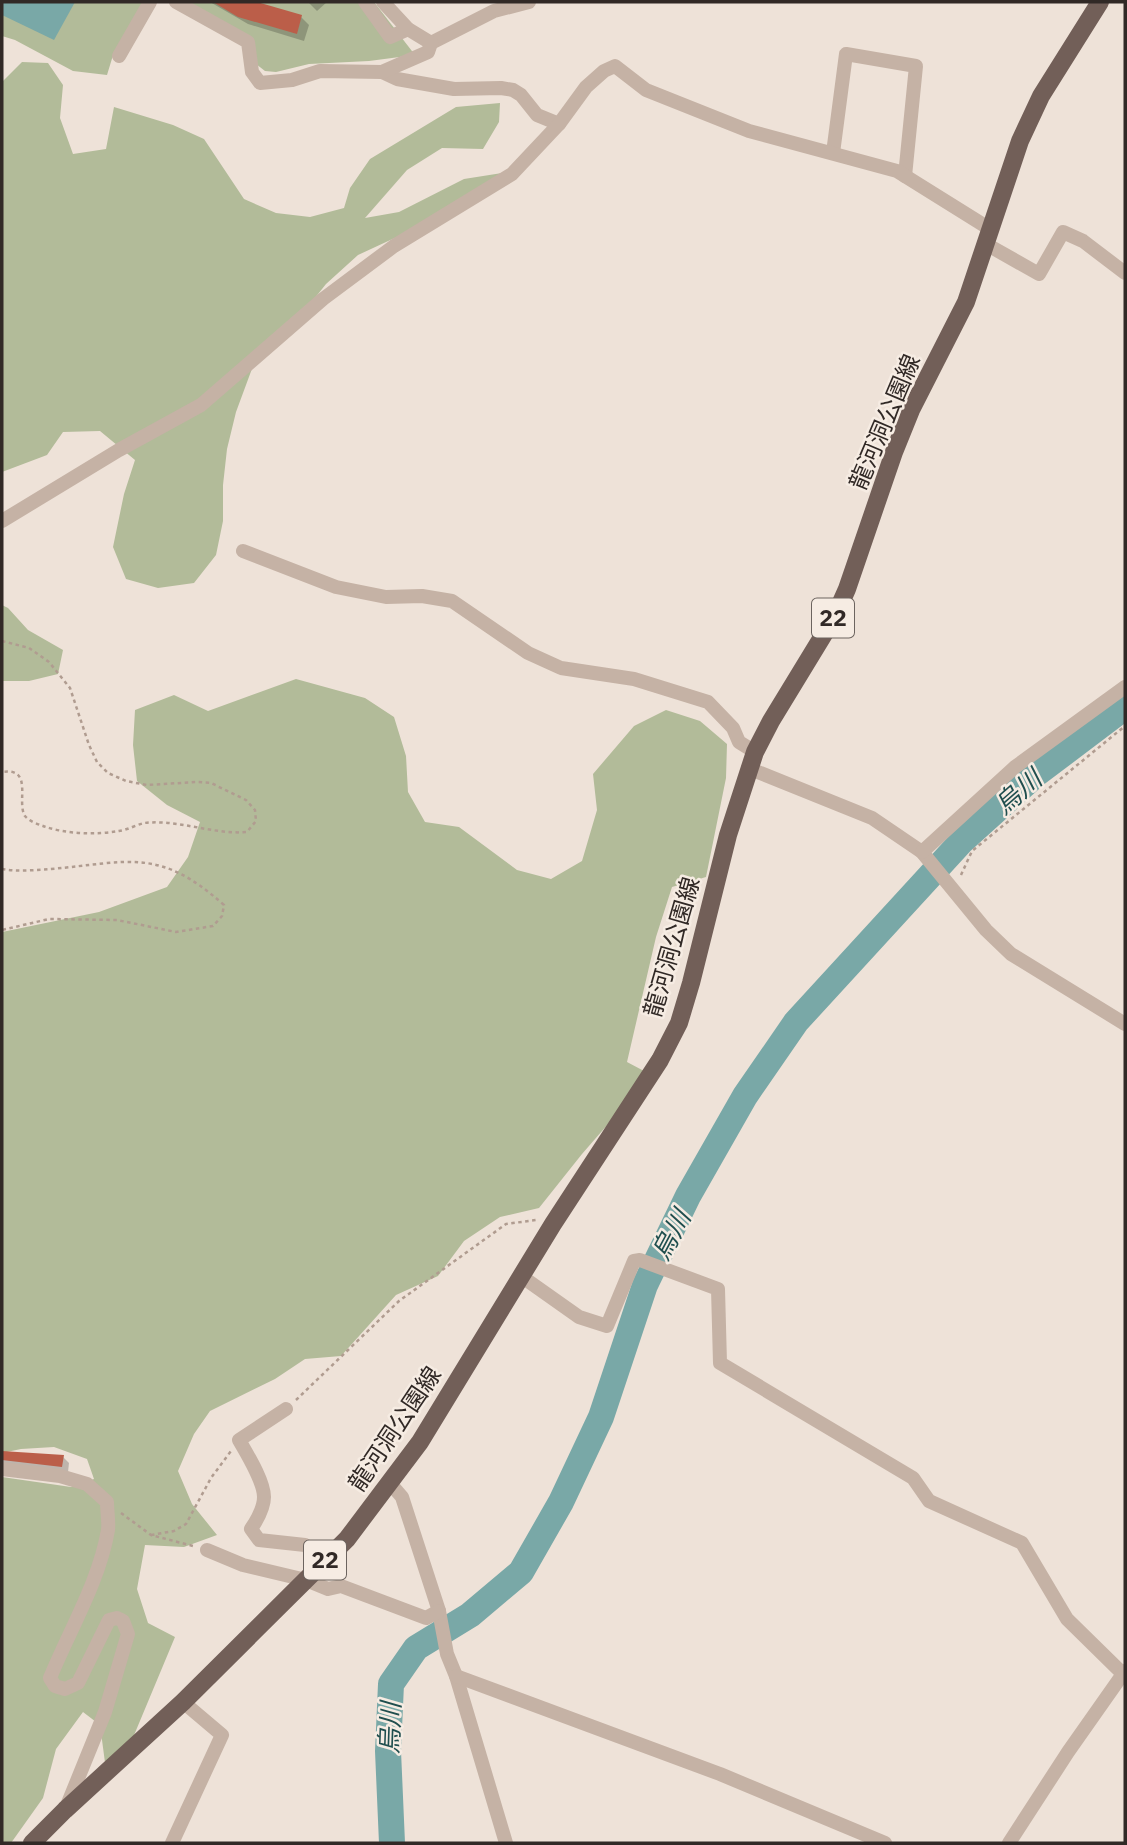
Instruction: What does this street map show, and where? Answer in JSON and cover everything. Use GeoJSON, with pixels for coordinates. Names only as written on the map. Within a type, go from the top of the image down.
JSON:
{"type":"FeatureCollection","features":[{"type":"Feature","properties":{"kind":"main road","name":"龍河洞公園線"},"geometry":{"type":"LineString","coordinates":[[32,1843],[183,1702],[347,1539],[420,1442],[553,1224],[660,1060],[679,1023],[706,929],[728,835],[752,760],[771,721],[835,616],[902,431],[966,302],[1020,141],[1041,96],[1100,2]]}},
{"type":"Feature","properties":{"kind":"street"},"geometry":{"type":"LineString","coordinates":[[119,56],[149,2]]}},
{"type":"Feature","properties":{"kind":"street"},"geometry":{"type":"LineString","coordinates":[[176,2],[248,42],[252,72],[260,83],[292,80],[320,71],[382,72],[397,79],[454,89],[501,88],[521,95],[537,116],[559,124]]}},
{"type":"Feature","properties":{"kind":"street"},"geometry":{"type":"LineString","coordinates":[[365,2],[390,37],[408,29]]}},
{"type":"Feature","properties":{"kind":"street"},"geometry":{"type":"LineString","coordinates":[[383,2],[408,29],[431,43]]}},
{"type":"Feature","properties":{"kind":"street"},"geometry":{"type":"LineString","coordinates":[[382,72],[428,52],[431,43],[494,11],[529,2]]}},
{"type":"Feature","properties":{"kind":"street"},"geometry":{"type":"LineString","coordinates":[[833,153],[846,54],[916,66],[905,176]]}},
{"type":"Feature","properties":{"kind":"street"},"geometry":{"type":"LineString","coordinates":[[2,521],[119,450],[201,405],[353,276],[394,246],[512,174],[559,124],[586,87],[604,71],[615,66],[646,90],[749,131],[897,171],[1039,274],[1063,232],[1083,241],[1125,273]]}},
{"type":"Feature","properties":{"kind":"street"},"geometry":{"type":"LineString","coordinates":[[243,551],[336,587],[386,597],[422,596],[452,601],[528,653],[561,668],[634,679],[708,702],[733,728],[752,760],[872,818],[924,854],[985,930],[1011,954],[1125,1024]]}},
{"type":"Feature","properties":{"kind":"street"},"geometry":{"type":"LineString","coordinates":[[924,854],[1015,767],[1125,687]]}},
{"type":"Feature","properties":{"kind":"street"},"geometry":{"type":"LineString","coordinates":[[521,1276],[579,1317],[607,1325],[634,1261],[640,1260],[718,1289],[720,1363],[914,1478],[929,1501],[1022,1543],[1067,1619],[1124,1672],[1009,1843]]}},
{"type":"Feature","properties":{"kind":"street"},"geometry":{"type":"LineString","coordinates":[[286,1409],[239,1440],[254,1468],[264,1497],[258,1518],[251,1529],[260,1540],[305,1545],[324,1561]]}},
{"type":"Feature","properties":{"kind":"street"},"geometry":{"type":"LineString","coordinates":[[2,1469],[60,1476],[86,1484],[107,1502],[108,1527],[100,1559],[84,1605],[50,1678],[55,1686],[65,1689],[78,1683],[109,1620],[117,1618],[124,1621],[128,1634],[105,1712],[65,1810]]}},
{"type":"Feature","properties":{"kind":"street"},"geometry":{"type":"LineString","coordinates":[[389,1482],[402,1497],[439,1611],[447,1654],[506,1843]]}},
{"type":"Feature","properties":{"kind":"street"},"geometry":{"type":"LineString","coordinates":[[207,1550],[243,1565],[306,1580],[328,1589],[341,1586],[426,1618],[439,1611]]}},
{"type":"Feature","properties":{"kind":"street"},"geometry":{"type":"LineString","coordinates":[[456,1676],[720,1774],[885,1843]]}},
{"type":"Feature","properties":{"kind":"street"},"geometry":{"type":"LineString","coordinates":[[172,1843],[222,1735],[183,1702]]}},
{"type":"Feature","properties":{"kind":"path"},"geometry":{"type":"LineString","coordinates":[[2,641],[29,648],[49,662],[63,679],[79,710],[93,754],[108,773],[126,781],[146,785],[211,783],[246,800],[255,810],[256,821],[247,832],[236,833],[145,823],[118,832],[74,832],[47,828],[27,819],[23,812],[23,784],[16,774],[2,772]]}},
{"type":"Feature","properties":{"kind":"path"},"geometry":{"type":"LineString","coordinates":[[950,886],[972,851],[1125,726]]}},
{"type":"Feature","properties":{"kind":"path"},"geometry":{"type":"LineString","coordinates":[[2,869],[44,869],[142,860],[174,869],[203,886],[224,905],[222,916],[213,926],[176,932],[117,920],[49,919],[2,930]]}},
{"type":"Feature","properties":{"kind":"path"},"geometry":{"type":"LineString","coordinates":[[286,1409],[399,1301],[506,1224],[535,1220],[553,1224]]}},
{"type":"Feature","properties":{"kind":"path"},"geometry":{"type":"LineString","coordinates":[[151,1535],[174,1531],[186,1524],[211,1478],[239,1440]]}},
{"type":"Feature","properties":{"kind":"path"},"geometry":{"type":"LineString","coordinates":[[107,1502],[151,1535],[207,1550]]}},
{"type":"Feature","properties":{"kind":"green space"},"geometry":{"type":"Polygon","coordinates":[[[2,2],[145,2],[114,52],[107,75],[73,71],[15,40],[2,36],[2,2]]]}},
{"type":"Feature","properties":{"kind":"green space"},"geometry":{"type":"Polygon","coordinates":[[[186,2],[374,2],[415,55],[309,64],[276,72],[265,71],[256,64],[250,40],[186,2]]]}},
{"type":"Feature","properties":{"kind":"green space"},"geometry":{"type":"Polygon","coordinates":[[[22,62],[48,63],[63,85],[60,118],[73,154],[106,149],[114,107],[173,125],[204,139],[244,199],[276,213],[310,217],[344,208],[350,188],[370,159],[456,107],[500,103],[499,122],[483,149],[442,148],[407,170],[365,218],[399,212],[464,179],[515,171],[440,217],[358,255],[326,284],[303,313],[253,366],[236,412],[227,449],[223,521],[216,555],[194,583],[158,588],[126,579],[113,547],[124,494],[135,460],[100,431],[63,432],[47,455],[2,472],[2,82],[22,62]]]}},
{"type":"Feature","properties":{"kind":"green space"},"geometry":{"type":"Polygon","coordinates":[[[2,605],[28,630],[63,650],[58,674],[29,681],[2,681],[2,605]]]}},
{"type":"Feature","properties":{"kind":"green space"},"geometry":{"type":"Polygon","coordinates":[[[296,679],[365,698],[394,717],[406,756],[408,792],[425,822],[459,827],[517,870],[551,879],[582,861],[597,810],[593,774],[634,726],[666,710],[700,721],[727,744],[726,778],[706,877],[672,887],[656,937],[627,1062],[644,1071],[622,1108],[539,1208],[500,1217],[464,1241],[438,1276],[396,1295],[341,1356],[305,1359],[275,1379],[210,1411],[194,1434],[178,1471],[192,1504],[217,1535],[184,1547],[145,1545],[137,1589],[148,1623],[175,1637],[132,1740],[106,1770],[100,1725],[83,1712],[56,1749],[43,1798],[11,1843],[2,1843],[2,1477],[71,1487],[94,1479],[87,1459],[54,1447],[2,1453],[2,932],[99,912],[167,887],[188,857],[200,822],[167,805],[137,781],[133,745],[135,710],[174,695],[208,711],[296,679]]]}},
{"type":"Feature","properties":{"kind":"water"},"geometry":{"type":"Polygon","coordinates":[[[2,2],[75,2],[54,40],[2,15],[2,2]]]}},
{"type":"Feature","properties":{"kind":"building"},"geometry":{"type":"Polygon","coordinates":[[[213,2],[257,2],[302,15],[297,34],[238,17],[213,2]]]}},
{"type":"Feature","properties":{"kind":"building"},"geometry":{"type":"Polygon","coordinates":[[[2,1451],[64,1455],[62,1467],[2,1460],[2,1451]]]}},
{"type":"Feature","properties":{"kind":"waterway","name":"烏川"},"geometry":{"type":"LineString","coordinates":[[392,1843],[388,1751],[391,1684],[416,1648],[470,1615],[521,1572],[561,1502],[601,1417],[645,1285],[688,1196],[745,1096],[796,1022],[962,841],[1035,775],[1125,707]]}}]}
